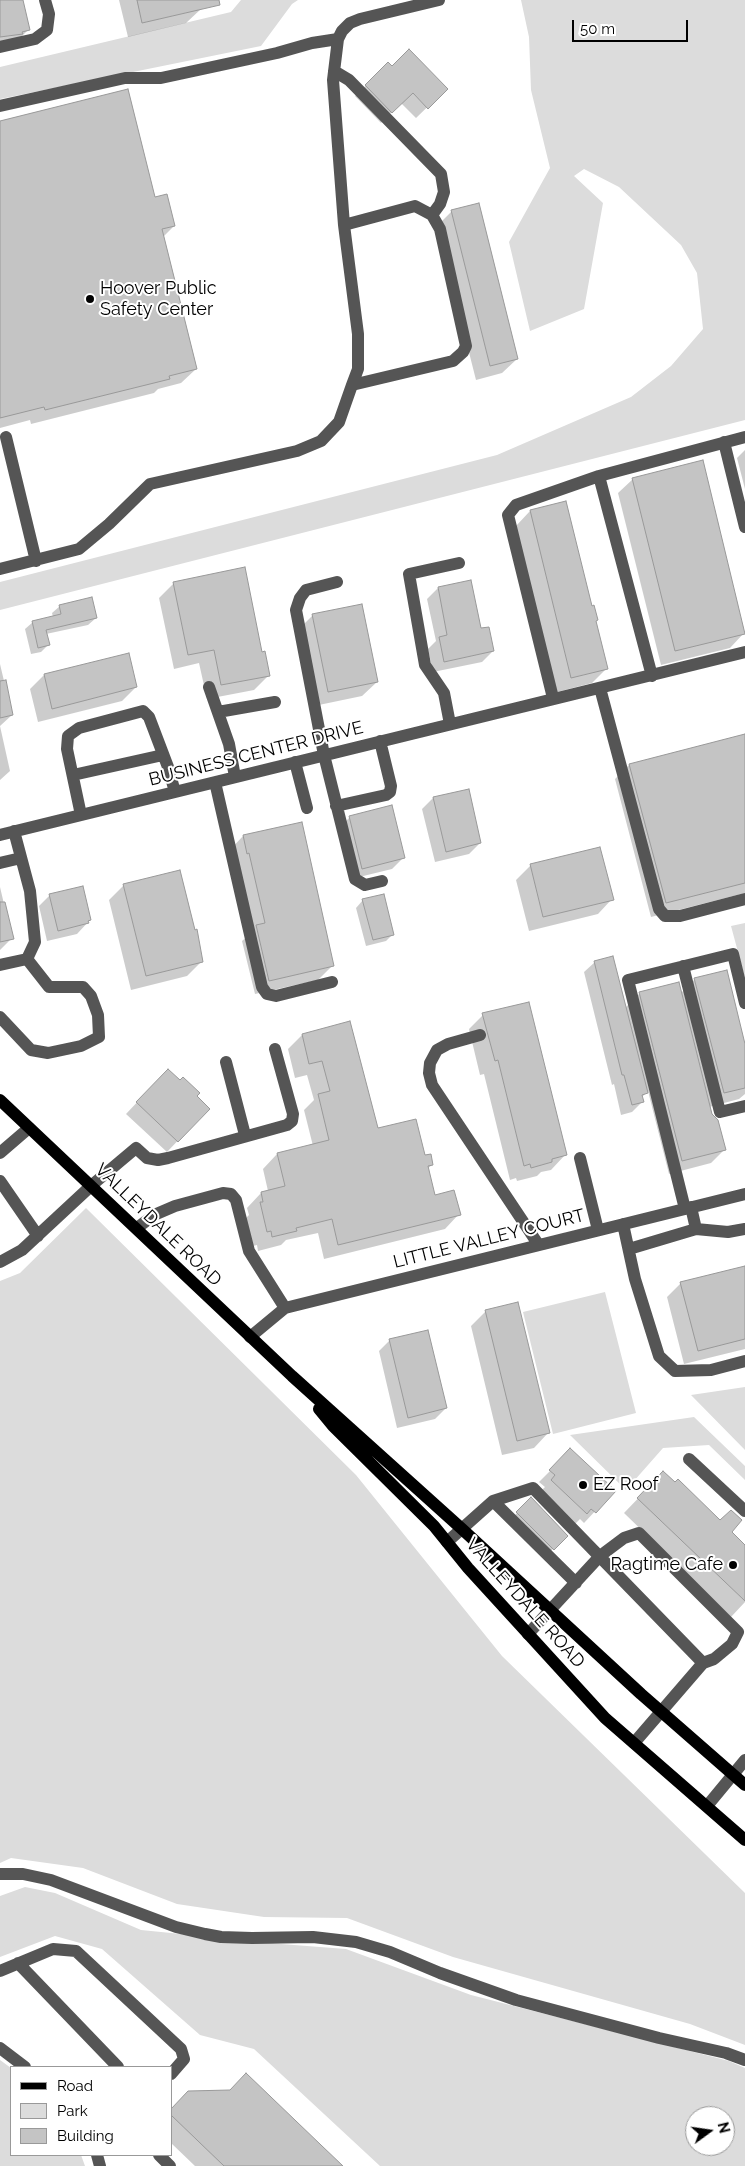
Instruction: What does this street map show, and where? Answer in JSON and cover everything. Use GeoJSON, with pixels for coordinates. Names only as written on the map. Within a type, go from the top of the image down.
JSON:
{"type":"FeatureCollection","features":[{"type":"Feature","properties":{"kind":"main road","name":"VALLEYDALE ROAD"},"geometry":{"type":"LineString","coordinates":[[0,1100],[292,1376],[551,1612],[745,1785]]}},
{"type":"Feature","properties":{"kind":"main road","name":"VALLEYDALE ROAD"},"geometry":{"type":"LineString","coordinates":[[292,1376],[333,1426],[411,1501],[593,1706],[745,1840]]}},
{"type":"Feature","properties":{"kind":"street"},"geometry":{"type":"LineString","coordinates":[[0,47],[35,39],[47,30],[49,14],[46,0]]}},
{"type":"Feature","properties":{"kind":"street"},"geometry":{"type":"LineString","coordinates":[[0,569],[71,552],[87,544],[150,484],[297,451],[321,441],[339,422],[358,370],[358,334],[344,224],[333,80],[338,39],[342,31],[350,23],[360,19],[439,0]]}},
{"type":"Feature","properties":{"kind":"street"},"geometry":{"type":"LineString","coordinates":[[0,106],[125,78],[161,78],[276,54],[312,43],[338,39]]}},
{"type":"Feature","properties":{"kind":"street"},"geometry":{"type":"LineString","coordinates":[[334,71],[349,80],[441,174],[444,192],[440,204],[432,215]]}},
{"type":"Feature","properties":{"kind":"street"},"geometry":{"type":"LineString","coordinates":[[344,224],[415,206],[432,215],[440,229],[466,346],[464,352],[453,361],[352,385]]}},
{"type":"Feature","properties":{"kind":"street"},"geometry":{"type":"LineString","coordinates":[[6,437],[36,561]]}},
{"type":"Feature","properties":{"kind":"street"},"geometry":{"type":"LineString","coordinates":[[553,698],[508,515],[516,505],[599,476],[745,437]]}},
{"type":"Feature","properties":{"kind":"street"},"geometry":{"type":"LineString","coordinates":[[724,442],[745,527]]}},
{"type":"Feature","properties":{"kind":"street"},"geometry":{"type":"LineString","coordinates":[[599,476],[652,676]]}},
{"type":"Feature","properties":{"kind":"street"},"geometry":{"type":"LineString","coordinates":[[450,724],[444,693],[425,665],[409,574],[459,563]]}},
{"type":"Feature","properties":{"kind":"street"},"geometry":{"type":"LineString","coordinates":[[337,582],[306,590],[300,598],[296,610],[324,755],[355,879],[365,885],[382,881]]}},
{"type":"Feature","properties":{"kind":"street","name":"BUSINESS CENTER DRIVE"},"geometry":{"type":"LineString","coordinates":[[0,835],[745,652]]}},
{"type":"Feature","properties":{"kind":"street"},"geometry":{"type":"LineString","coordinates":[[209,687],[229,744],[235,777]]}},
{"type":"Feature","properties":{"kind":"street"},"geometry":{"type":"LineString","coordinates":[[600,688],[659,909],[665,916],[680,916],[745,899]]}},
{"type":"Feature","properties":{"kind":"street"},"geometry":{"type":"LineString","coordinates":[[218,712],[275,702]]}},
{"type":"Feature","properties":{"kind":"street"},"geometry":{"type":"LineString","coordinates":[[81,815],[67,749],[68,736],[79,728],[143,711],[150,717],[175,792]]}},
{"type":"Feature","properties":{"kind":"street"},"geometry":{"type":"LineString","coordinates":[[336,806],[386,795],[390,792],[391,786],[380,741]]}},
{"type":"Feature","properties":{"kind":"street"},"geometry":{"type":"LineString","coordinates":[[73,775],[164,755]]}},
{"type":"Feature","properties":{"kind":"street"},"geometry":{"type":"LineString","coordinates":[[295,762],[307,808]]}},
{"type":"Feature","properties":{"kind":"street"},"geometry":{"type":"LineString","coordinates":[[215,782],[262,987],[267,994],[276,996],[332,982]]}},
{"type":"Feature","properties":{"kind":"street"},"geometry":{"type":"LineString","coordinates":[[14,832],[30,891],[35,942],[27,959]]}},
{"type":"Feature","properties":{"kind":"street"},"geometry":{"type":"LineString","coordinates":[[0,863],[21,858]]}},
{"type":"Feature","properties":{"kind":"street"},"geometry":{"type":"LineString","coordinates":[[696,1229],[688,1208],[628,980],[733,954],[745,1003]]}},
{"type":"Feature","properties":{"kind":"street"},"geometry":{"type":"LineString","coordinates":[[0,965],[27,959]]}},
{"type":"Feature","properties":{"kind":"street"},"geometry":{"type":"LineString","coordinates":[[0,1017],[31,1050],[48,1053],[81,1046],[99,1037],[98,1015],[91,996],[83,987],[49,987],[27,959]]}},
{"type":"Feature","properties":{"kind":"street"},"geometry":{"type":"LineString","coordinates":[[683,966],[720,1112],[745,1106]]}},
{"type":"Feature","properties":{"kind":"street"},"geometry":{"type":"LineString","coordinates":[[480,1035],[448,1044],[437,1050],[430,1063],[429,1073],[432,1084],[538,1244]]}},
{"type":"Feature","properties":{"kind":"street"},"geometry":{"type":"LineString","coordinates":[[0,1262],[22,1250],[92,1185],[136,1148],[147,1158],[158,1160],[287,1125],[292,1121],[293,1114],[275,1049]]}},
{"type":"Feature","properties":{"kind":"street"},"geometry":{"type":"LineString","coordinates":[[226,1062],[245,1136]]}},
{"type":"Feature","properties":{"kind":"street"},"geometry":{"type":"LineString","coordinates":[[0,1153],[29,1128]]}},
{"type":"Feature","properties":{"kind":"street"},"geometry":{"type":"LineString","coordinates":[[580,1158],[598,1230]]}},
{"type":"Feature","properties":{"kind":"street"},"geometry":{"type":"LineString","coordinates":[[0,1181],[38,1236]]}},
{"type":"Feature","properties":{"kind":"street"},"geometry":{"type":"LineString","coordinates":[[137,1228],[154,1215],[175,1206],[223,1193],[231,1194],[236,1200],[250,1251],[285,1308]]}},
{"type":"Feature","properties":{"kind":"street","name":"LITTLE VALLEY COURT"},"geometry":{"type":"LineString","coordinates":[[250,1337],[285,1308],[745,1194]]}},
{"type":"Feature","properties":{"kind":"street"},"geometry":{"type":"LineString","coordinates":[[623,1224],[635,1279],[658,1356],[675,1371],[710,1370],[745,1361]]}},
{"type":"Feature","properties":{"kind":"street"},"geometry":{"type":"LineString","coordinates":[[629,1249],[696,1229],[728,1232],[745,1229]]}},
{"type":"Feature","properties":{"kind":"street"},"geometry":{"type":"LineString","coordinates":[[689,1458],[745,1511]]}},
{"type":"Feature","properties":{"kind":"street"},"geometry":{"type":"LineString","coordinates":[[447,1542],[493,1501],[533,1488],[704,1663]]}},
{"type":"Feature","properties":{"kind":"street"},"geometry":{"type":"LineString","coordinates":[[493,1501],[576,1583]]}},
{"type":"Feature","properties":{"kind":"street"},"geometry":{"type":"LineString","coordinates":[[528,1634],[551,1612],[600,1556],[624,1538],[639,1533],[741,1628],[732,1644],[714,1659],[704,1663],[634,1742]]}},
{"type":"Feature","properties":{"kind":"street"},"geometry":{"type":"LineString","coordinates":[[707,1806],[745,1760]]}},
{"type":"Feature","properties":{"kind":"street"},"geometry":{"type":"LineString","coordinates":[[0,1874],[23,1874],[51,1880],[176,1927],[205,1934],[221,1937],[252,1938],[313,1937],[356,1942],[390,1952],[440,1973],[516,2000],[659,2038],[718,2051],[745,2060]]}},
{"type":"Feature","properties":{"kind":"street"},"geometry":{"type":"LineString","coordinates":[[0,1971],[53,1949],[76,1951],[181,2049],[184,2059],[172,2073]]}},
{"type":"Feature","properties":{"kind":"street"},"geometry":{"type":"LineString","coordinates":[[18,1962],[117,2066]]}},
{"type":"Feature","properties":{"kind":"street"},"geometry":{"type":"LineString","coordinates":[[0,2048],[24,2066]]}},
{"type":"Feature","properties":{"kind":"street"},"geometry":{"type":"LineString","coordinates":[[160,2156],[170,2166]]}},
{"type":"Feature","properties":{"kind":"green space"},"geometry":{"type":"Polygon","coordinates":[[[241,0],[298,0],[292,4],[261,46],[0,99],[0,67],[231,12],[241,0]]]}},
{"type":"Feature","properties":{"kind":"green space"},"geometry":{"type":"Polygon","coordinates":[[[521,0],[745,0],[745,420],[0,610],[0,582],[497,455],[631,397],[671,366],[703,329],[697,273],[681,245],[619,187],[584,169],[574,176],[603,203],[584,309],[530,331],[509,242],[550,168],[531,90],[529,37],[521,0]]]}},
{"type":"Feature","properties":{"kind":"green space"},"geometry":{"type":"Polygon","coordinates":[[[745,923],[745,978],[731,926],[745,923]]]}},
{"type":"Feature","properties":{"kind":"green space"},"geometry":{"type":"Polygon","coordinates":[[[86,1208],[356,1475],[502,1656],[745,1893],[745,2045],[690,2024],[453,1957],[347,1918],[264,1917],[177,1904],[83,1868],[11,1858],[0,1863],[0,1281],[20,1273],[86,1208]]]}},
{"type":"Feature","properties":{"kind":"green space"},"geometry":{"type":"Polygon","coordinates":[[[605,1292],[636,1413],[553,1434],[523,1312],[605,1292]]]}},
{"type":"Feature","properties":{"kind":"green space"},"geometry":{"type":"Polygon","coordinates":[[[745,1387],[745,1450],[691,1395],[745,1387]]]}},
{"type":"Feature","properties":{"kind":"green space"},"geometry":{"type":"Polygon","coordinates":[[[694,1417],[745,1466],[745,1480],[709,1445],[663,1448],[626,1490],[570,1435],[694,1417]]]}},
{"type":"Feature","properties":{"kind":"green space"},"geometry":{"type":"Polygon","coordinates":[[[25,1887],[55,1893],[141,1930],[346,1949],[471,1995],[729,2061],[745,2068],[745,2166],[380,2166],[254,2049],[200,2035],[102,1949],[55,1936],[0,1957],[0,1896],[25,1887]]]}},
{"type":"Feature","properties":{"kind":"green space"},"geometry":{"type":"Polygon","coordinates":[[[0,2060],[10,2067],[10,2156],[81,2156],[85,2166],[0,2166],[0,2060]]]}},
{"type":"Feature","properties":{"kind":"building"},"geometry":{"type":"Polygon","coordinates":[[[0,0],[23,0],[30,30],[22,32],[23,34],[0,37],[0,0]]]}},
{"type":"Feature","properties":{"kind":"building"},"geometry":{"type":"Polygon","coordinates":[[[137,0],[219,0],[220,5],[142,23],[137,0]]]}},
{"type":"Feature","properties":{"kind":"building"},"geometry":{"type":"Polygon","coordinates":[[[409,49],[448,89],[428,109],[413,93],[392,113],[365,85],[388,62],[392,66],[409,49]]]}},
{"type":"Feature","properties":{"kind":"building","name":"Hoover Public Safety Center"},"geometry":{"type":"Polygon","coordinates":[[[128,89],[155,197],[167,194],[175,226],[162,229],[197,369],[169,376],[170,379],[162,381],[45,410],[44,407],[0,418],[0,121],[128,89]]]}},
{"type":"Feature","properties":{"kind":"building"},"geometry":{"type":"Polygon","coordinates":[[[479,203],[518,359],[490,366],[451,210],[479,203]]]}},
{"type":"Feature","properties":{"kind":"building"},"geometry":{"type":"Polygon","coordinates":[[[703,460],[745,634],[675,651],[632,478],[703,460]]]}},
{"type":"Feature","properties":{"kind":"building"},"geometry":{"type":"Polygon","coordinates":[[[566,501],[592,606],[594,605],[598,620],[596,621],[608,669],[571,678],[530,510],[566,501]]]}},
{"type":"Feature","properties":{"kind":"building"},"geometry":{"type":"Polygon","coordinates":[[[245,567],[262,652],[265,651],[270,676],[221,685],[214,650],[188,655],[173,582],[245,567]]]}},
{"type":"Feature","properties":{"kind":"building"},"geometry":{"type":"Polygon","coordinates":[[[471,580],[481,628],[489,627],[494,651],[444,662],[439,637],[447,635],[438,587],[471,580]]]}},
{"type":"Feature","properties":{"kind":"building"},"geometry":{"type":"Polygon","coordinates":[[[92,597],[97,618],[46,630],[50,645],[38,648],[32,621],[61,614],[59,605],[92,597]]]}},
{"type":"Feature","properties":{"kind":"building"},"geometry":{"type":"Polygon","coordinates":[[[362,604],[378,682],[328,692],[312,614],[362,604]]]}},
{"type":"Feature","properties":{"kind":"building"},"geometry":{"type":"Polygon","coordinates":[[[129,653],[137,687],[52,709],[44,674],[129,653]]]}},
{"type":"Feature","properties":{"kind":"building"},"geometry":{"type":"Polygon","coordinates":[[[6,680],[13,715],[0,718],[0,681],[6,680]]]}},
{"type":"Feature","properties":{"kind":"building"},"geometry":{"type":"Polygon","coordinates":[[[745,734],[745,883],[666,903],[629,764],[745,734]]]}},
{"type":"Feature","properties":{"kind":"building"},"geometry":{"type":"Polygon","coordinates":[[[469,789],[481,843],[446,852],[433,797],[469,789]]]}},
{"type":"Feature","properties":{"kind":"building"},"geometry":{"type":"Polygon","coordinates":[[[392,805],[405,858],[362,869],[349,816],[392,805]]]}},
{"type":"Feature","properties":{"kind":"building"},"geometry":{"type":"Polygon","coordinates":[[[302,822],[334,966],[269,981],[256,925],[265,923],[243,835],[302,822]]]}},
{"type":"Feature","properties":{"kind":"building"},"geometry":{"type":"Polygon","coordinates":[[[600,847],[614,900],[543,917],[530,864],[600,847]]]}},
{"type":"Feature","properties":{"kind":"building"},"geometry":{"type":"Polygon","coordinates":[[[180,870],[195,930],[197,929],[203,962],[146,976],[123,884],[180,870]]]}},
{"type":"Feature","properties":{"kind":"building"},"geometry":{"type":"Polygon","coordinates":[[[83,886],[91,920],[88,921],[89,923],[58,931],[49,894],[83,886]]]}},
{"type":"Feature","properties":{"kind":"building"},"geometry":{"type":"Polygon","coordinates":[[[384,894],[394,935],[373,940],[362,899],[384,894]]]}},
{"type":"Feature","properties":{"kind":"building"},"geometry":{"type":"Polygon","coordinates":[[[0,902],[5,902],[14,939],[0,942],[0,902]]]}},
{"type":"Feature","properties":{"kind":"building"},"geometry":{"type":"Polygon","coordinates":[[[613,956],[648,1093],[642,1095],[644,1102],[632,1105],[624,1075],[622,1075],[594,961],[613,956]]]}},
{"type":"Feature","properties":{"kind":"building"},"geometry":{"type":"Polygon","coordinates":[[[727,970],[745,1044],[745,1088],[724,1093],[694,978],[727,970]]]}},
{"type":"Feature","properties":{"kind":"building"},"geometry":{"type":"Polygon","coordinates":[[[679,982],[712,1114],[718,1120],[726,1150],[682,1161],[639,992],[679,982]]]}},
{"type":"Feature","properties":{"kind":"building"},"geometry":{"type":"Polygon","coordinates":[[[529,1002],[567,1155],[531,1168],[530,1164],[524,1166],[498,1060],[495,1061],[482,1013],[529,1002]]]}},
{"type":"Feature","properties":{"kind":"building"},"geometry":{"type":"Polygon","coordinates":[[[350,1021],[378,1128],[416,1119],[425,1155],[431,1154],[433,1165],[428,1166],[435,1195],[454,1190],[461,1215],[338,1245],[332,1219],[296,1228],[297,1231],[272,1237],[271,1231],[267,1232],[260,1202],[263,1202],[261,1192],[285,1186],[277,1153],[329,1140],[318,1094],[330,1091],[322,1061],[309,1064],[302,1034],[350,1021]]]}},
{"type":"Feature","properties":{"kind":"building"},"geometry":{"type":"Polygon","coordinates":[[[168,1069],[180,1080],[183,1077],[200,1093],[197,1096],[210,1109],[178,1142],[136,1102],[168,1069]]]}},
{"type":"Feature","properties":{"kind":"building"},"geometry":{"type":"Polygon","coordinates":[[[745,1266],[745,1339],[698,1351],[680,1282],[745,1266]]]}},
{"type":"Feature","properties":{"kind":"building"},"geometry":{"type":"Polygon","coordinates":[[[518,1302],[550,1433],[517,1441],[485,1310],[518,1302]]]}},
{"type":"Feature","properties":{"kind":"building"},"geometry":{"type":"Polygon","coordinates":[[[428,1330],[447,1408],[408,1418],[389,1339],[428,1330]]]}},
{"type":"Feature","properties":{"kind":"building","name":"EZ Roof"},"geometry":{"type":"Polygon","coordinates":[[[570,1448],[616,1491],[596,1513],[591,1509],[587,1514],[551,1480],[555,1475],[549,1470],[570,1448]]]}},
{"type":"Feature","properties":{"kind":"building"},"geometry":{"type":"Polygon","coordinates":[[[663,1471],[675,1482],[678,1479],[720,1520],[731,1510],[742,1520],[732,1532],[745,1545],[745,1601],[637,1498],[663,1471]]]}},
{"type":"Feature","properties":{"kind":"building"},"geometry":{"type":"Polygon","coordinates":[[[531,1497],[568,1536],[554,1550],[516,1512],[531,1497]]]}},
{"type":"Feature","properties":{"kind":"building"},"geometry":{"type":"Polygon","coordinates":[[[246,2073],[343,2166],[224,2166],[172,2116],[172,2108],[188,2091],[230,2090],[246,2073]]]}},
{"type":"Feature","properties":{"kind":"place","name":"Hoover Public Safety Center"},"geometry":{"type":"Point","coordinates":[90,299]}},
{"type":"Feature","properties":{"kind":"place","name":"EZ Roof"},"geometry":{"type":"Point","coordinates":[583,1485]}},
{"type":"Feature","properties":{"kind":"place","name":"Ragtime Cafe"},"geometry":{"type":"Point","coordinates":[733,1565]}}]}
